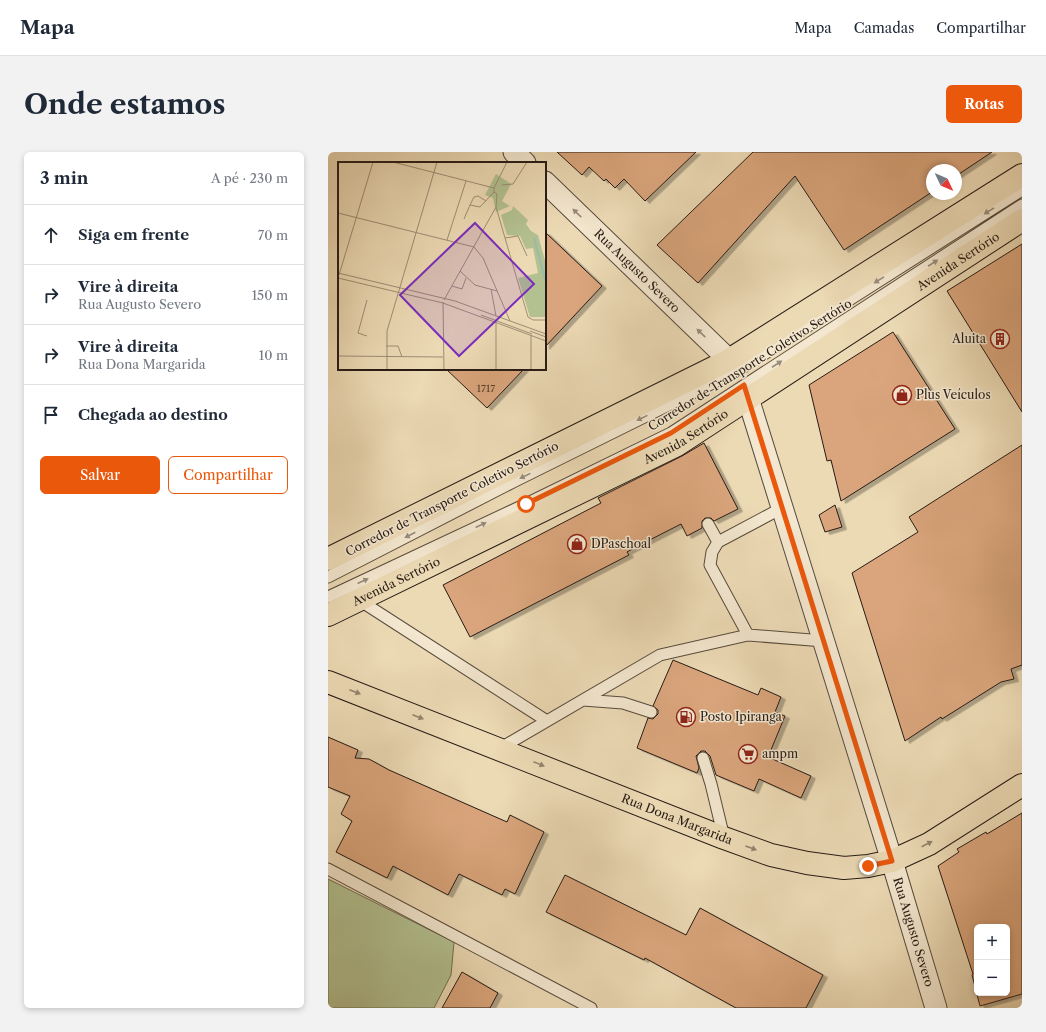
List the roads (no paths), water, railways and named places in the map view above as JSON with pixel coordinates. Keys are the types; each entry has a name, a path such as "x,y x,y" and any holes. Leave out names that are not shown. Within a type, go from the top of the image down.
{"main road":[{"path":"330,569 734,365 1022,175"},
{"name":"Avenida Sertório","path":"328,615 668,455 677,445 746,392 1022,220"},
{"name":"Rua Dona Margarida","path":"328,682 724,838 771,855 807,863 844,868 868,866 892,861 929,844 1022,785"}],"street":[{"path":"514,152 524,162"},
{"name":"Rua Augusto Severo","path":"546,183 734,365"},
{"name":"Rua Augusto Severo","path":"746,392 892,861 936,1008"}],"lane":[{"name":"Corredor de Transporte Coletivo Sertório","path":"734,365 1022,190"},
{"name":"Corredor de Transporte Coletivo Sertório","path":"328,597 526,504 671,433 746,392 1022,205"},
{"path":"748,635 710,565 712,552 718,542 782,508"},
{"path":"708,524 718,542"},
{"path":"359,600 546,721"},
{"path":"499,749 660,655 748,635 824,641"},
{"path":"583,700 623,702 651,712"},
{"path":"702,758 711,784 724,838"},
{"path":"328,869 591,1008"}],"place":[{"name":"Aluita","path":"1000,339"},
{"name":"Plus Veículos","path":"902,395"},
{"name":"DPaschoal","path":"577,544"},
{"name":"Posto Ipiranga","path":"686,717"},
{"name":"ampm","path":"748,754"}]}
